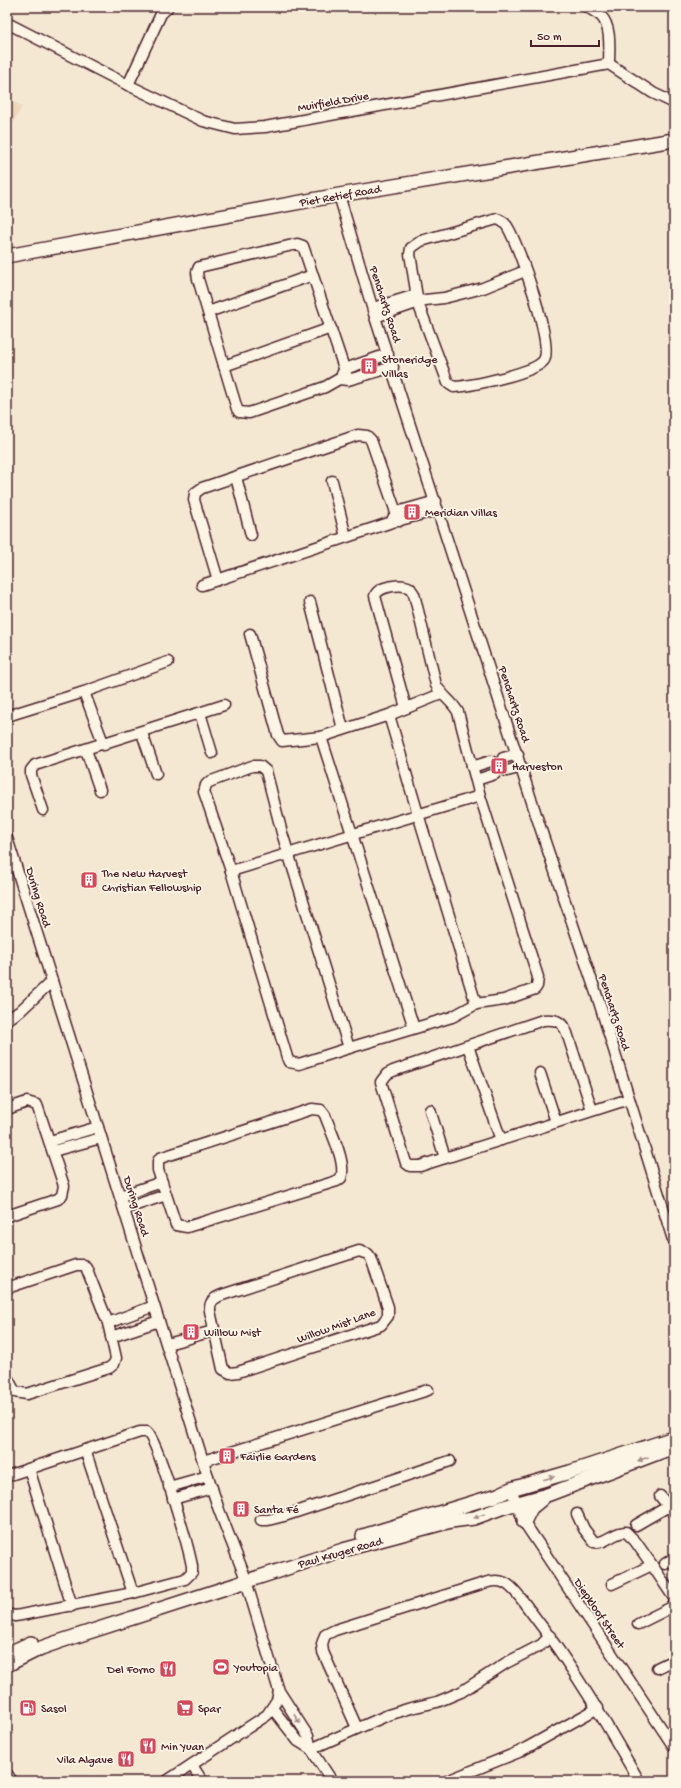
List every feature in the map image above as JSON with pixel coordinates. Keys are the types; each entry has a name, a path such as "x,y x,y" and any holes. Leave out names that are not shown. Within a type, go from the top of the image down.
{"street":[{"path":"128,85 162,14 168,7"},
{"path":"587,7 601,16 605,21 608,35 609,64 653,93 674,103"},
{"name":"Muirfield Drive","path":"7,23 128,85 203,121 223,127 244,129 609,64"},
{"name":"Piet Retief Road","path":"7,256 339,195 674,140"},
{"name":"Penchartz Road","path":"339,195 374,312 518,754 674,1244"},
{"path":"492,220 501,220 506,224 512,235 525,271 540,318 546,354 542,362 515,374 458,387 450,385 420,299 410,259 411,248 421,241 492,220"},
{"path":"344,380 345,369 303,246 299,244 202,266 197,270 197,275 237,409 240,412 245,414 344,380 392,367"},
{"path":"374,312 420,299 444,298 483,288 525,271"},
{"path":"208,312 313,275"},
{"path":"224,366 331,328"},
{"path":"345,369 388,354"},
{"path":"218,580 194,497 195,493 202,488 358,435 363,435 370,437 395,519"},
{"path":"236,477 251,535"},
{"path":"332,481 346,537"},
{"path":"202,585 437,506"},
{"path":"350,1048 275,810 266,771 260,766 252,766 209,782 204,788 289,1062 299,1064 459,1015 476,1004 516,997 535,989 539,980 480,796 458,712 454,705 441,694 432,673 412,591 407,586 401,585 380,589 376,593 376,599 406,708"},
{"path":"310,602 343,729"},
{"path":"250,634 281,740 284,741 321,737 389,715 441,694"},
{"path":"7,716 84,692 168,662"},
{"path":"84,692 104,744"},
{"path":"43,810 31,775 33,767 224,705"},
{"path":"200,714 212,753"},
{"path":"389,715 476,1004"},
{"path":"142,732 156,774"},
{"path":"321,737 414,1028"},
{"path":"86,750 100,790"},
{"path":"503,758 518,754"},
{"path":"472,766 491,762"},
{"path":"507,770 522,767"},
{"path":"476,780 495,774"},
{"path":"231,871 480,796"},
{"name":"During Road","path":"7,838 203,1461 245,1577 279,1691 308,1736 311,1749"},
{"path":"7,1020 20,1011 52,981"},
{"path":"592,1110 568,1033 564,1025 555,1020 544,1020 394,1071 387,1074 381,1082 406,1163 410,1166 420,1166 592,1110 629,1100"},
{"path":"468,1046 501,1140"},
{"path":"540,1073 556,1122"},
{"path":"7,1108 27,1102 34,1103 39,1109 54,1151 64,1186 62,1195 58,1199 7,1216"},
{"path":"312,1109 321,1110 325,1115 341,1159 343,1169 341,1178 337,1181 186,1227 176,1225 162,1182 158,1166 160,1158 164,1156 312,1109"},
{"path":"430,1110 446,1158"},
{"path":"50,1141 98,1127"},
{"path":"54,1151 101,1138"},
{"path":"120,1196 162,1182"},
{"path":"124,1208 166,1195"},
{"name":"Willow Mist Lane","path":"359,1251 368,1254 370,1258 386,1301 388,1311 385,1321 381,1325 234,1373 225,1371 222,1367 214,1331 209,1306 216,1297 359,1251"},
{"path":"7,1288 76,1265 83,1265 87,1270 108,1323 116,1358 114,1364 109,1368 27,1394 15,1392 7,1377"},
{"path":"108,1323 154,1306"},
{"path":"111,1337 159,1321"},
{"path":"166,1344 214,1331"},
{"path":"203,1461 428,1390"},
{"path":"7,1476 140,1432 146,1432 153,1440 173,1499 190,1558 192,1572 185,1579 133,1593 21,1615 14,1616 7,1614"},
{"name":"Paul Kruger Road","path":"7,1654 46,1638 245,1577 498,1495 511,1489 578,1470 674,1438"},
{"name":"Paul Kruger Road","path":"7,1665 41,1648 245,1577 451,1521 474,1518 504,1507 547,1495 674,1447"},
{"path":"85,1450 133,1593"},
{"path":"262,1520 284,1516 450,1461"},
{"path":"29,1469 72,1606"},
{"path":"169,1487 208,1476"},
{"path":"173,1499 212,1488"},
{"name":"Diepkloof Street","path":"511,1489 524,1522 674,1747"},
{"path":"524,1522 532,1508 547,1495"},
{"path":"636,1525 671,1510 660,1496"},
{"path":"577,1514 584,1529 594,1542 599,1542 618,1533 626,1532 635,1541 674,1598"},
{"path":"665,1564 674,1558"},
{"path":"612,1584 652,1565"},
{"path":"356,1728 323,1652 322,1639 325,1635 478,1585 498,1581 506,1583 514,1591 550,1636 598,1708 639,1781"},
{"path":"638,1624 674,1606"},
{"path":"311,1749 388,1715 437,1702 461,1692 506,1663 541,1645 550,1636"},
{"path":"656,1668 674,1660"},
{"path":"167,1781 268,1715 273,1709 279,1691"},
{"path":"447,1781 519,1752 598,1708"},
{"path":"273,1709 298,1741 311,1749 332,1781"},
{"path":"192,1765 202,1781"},
{"path":"7,1774 12,1781"}],"shaded area":[{"path":"7,99 22,106 7,135"}],"place":[{"name":"Stoneridge Villas","path":"369,366"},
{"name":"Meridian Villas","path":"412,512"},
{"name":"Harveston","path":"499,766"},
{"name":"The New Harvest Christian Fellowship","path":"89,880"},
{"name":"Willow Mist","path":"191,1332"},
{"name":"Fairlie Gardens","path":"227,1456"},
{"name":"Santa Fé","path":"241,1509"},
{"name":"Youtopia","path":"221,1667"},
{"name":"Del Forno","path":"168,1669"},
{"name":"Sasol","path":"28,1708"},
{"name":"Spar","path":"185,1708"},
{"name":"Min Yuan","path":"148,1746"},
{"name":"Vila Algave","path":"126,1759"}]}
